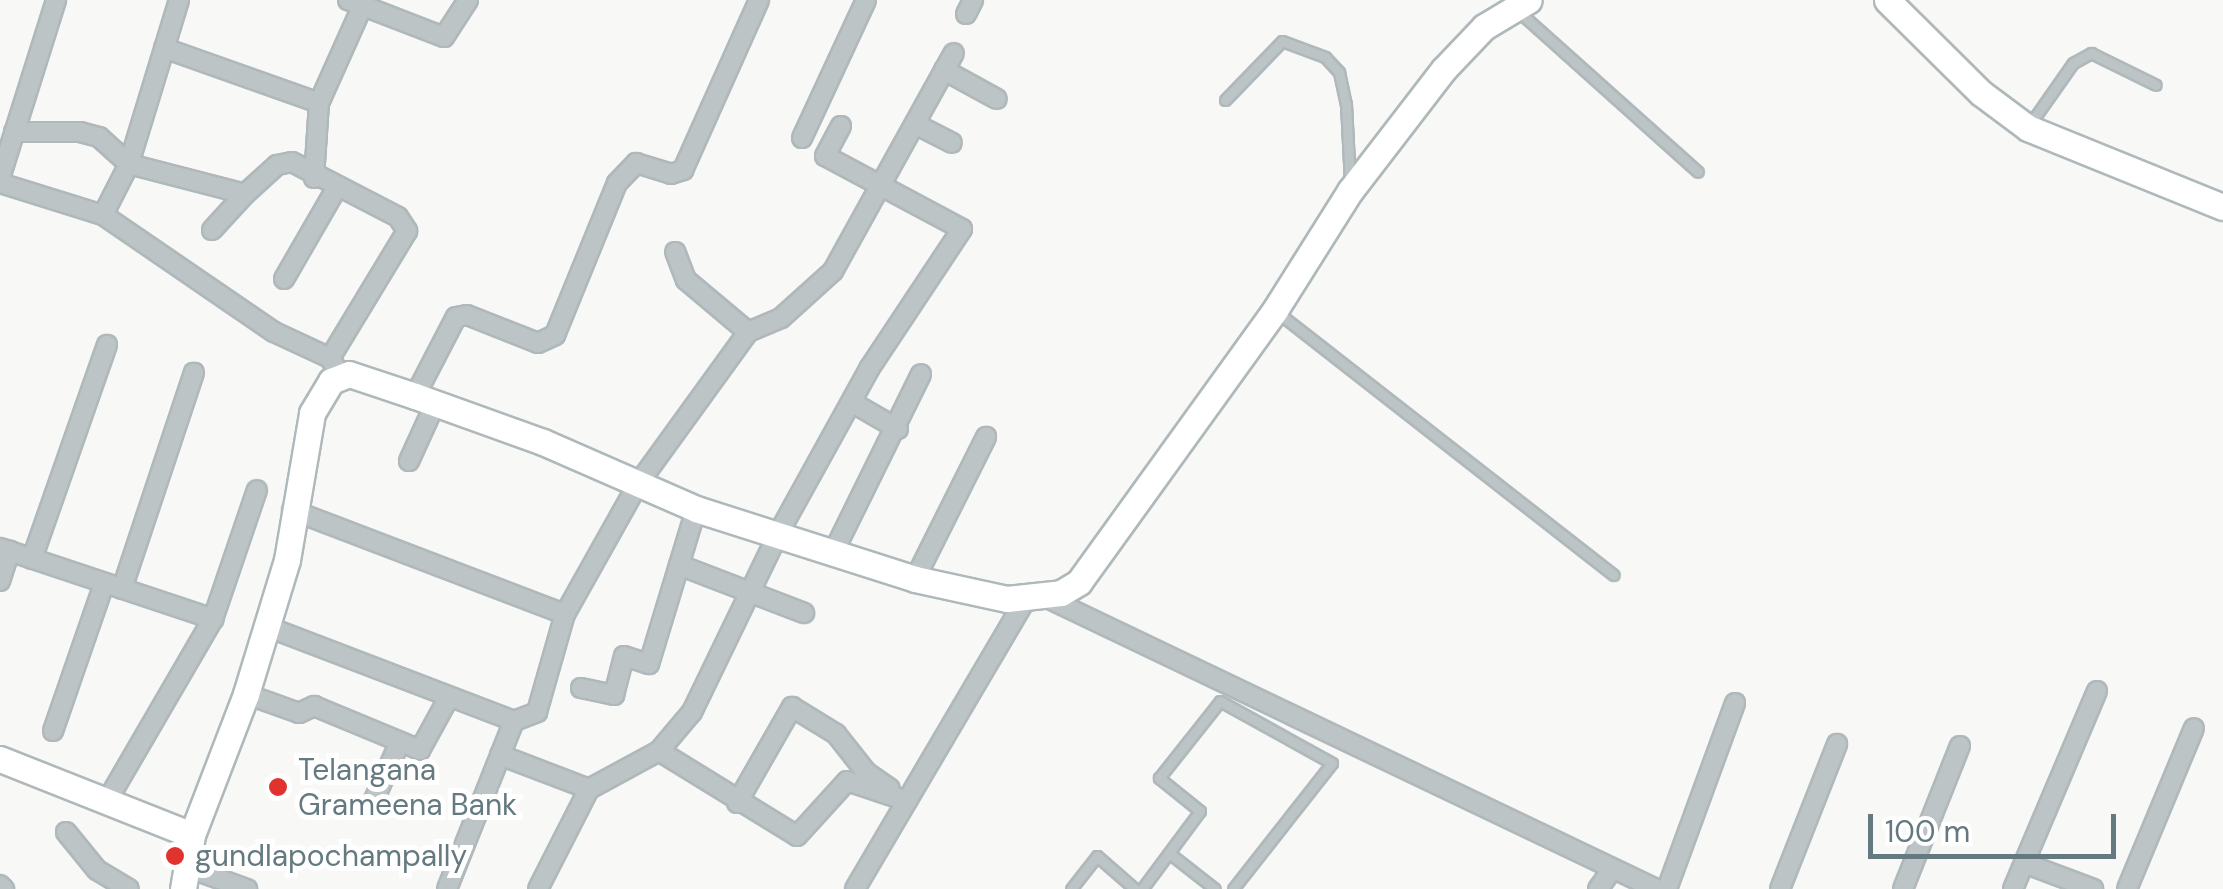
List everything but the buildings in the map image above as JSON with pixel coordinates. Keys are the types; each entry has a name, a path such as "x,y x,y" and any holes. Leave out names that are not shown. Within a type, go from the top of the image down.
{"main road":[{"path":"1887,0 1982,93 2028,128 2223,207"},
{"path":"186,878 192,835 268,627 317,396 335,366 696,509 777,536 915,579 1035,599 1079,582 1275,310 1350,191 1444,68 1484,27 1522,5"},
{"path":"0,759 192,835"}],"street":[{"path":"56,0 0,181 103,215 274,332 335,366 407,231 398,217 284,161 244,194 212,230"},
{"path":"103,215 129,164 179,0"},
{"path":"314,178 319,103 359,2 444,36 468,0"},
{"path":"408,462 425,400 456,317 538,343 555,335 617,183 636,163 671,174 683,170 759,0"},
{"path":"802,138 866,0"},
{"path":"164,48 319,103"},
{"path":"268,627 514,721 538,712 566,614 638,484 748,332 782,318 833,271 881,191 949,61 998,99"},
{"path":"917,125 952,144"},
{"path":"538,889 589,788 659,751 692,712 777,536 853,403 962,229 881,191 825,156 841,126"},
{"path":"14,132 98,137 129,164 244,194"},
{"path":"284,280 336,188"},
{"path":"675,252 686,280 748,332"},
{"path":"32,558 107,345"},
{"path":"52,732 113,586 194,373"},
{"path":"834,551 922,374"},
{"path":"853,403 898,429"},
{"path":"915,579 986,437"},
{"path":"108,802 212,618 257,490"},
{"path":"581,688 614,696 624,656 649,664 696,509"},
{"path":"292,510 566,614"},
{"path":"0,580 5,550 212,618"},
{"path":"679,565 804,613"},
{"path":"855,889 1035,599 1255,710 1656,889"},
{"path":"2014,889 2097,690"},
{"path":"246,694 300,713 314,706 399,744 424,749 449,697"},
{"path":"1667,889 1736,703"},
{"path":"737,802 792,707 836,734 866,772 907,801"},
{"path":"470,889 449,885 514,721"},
{"path":"2127,889 2194,728"},
{"path":"374,802 399,744"},
{"path":"1780,889 1837,744"},
{"path":"1904,889 1960,746"},
{"path":"659,751 798,836 847,781 907,801"},
{"path":"500,754 589,788"},
{"path":"66,832 97,870 128,889"},
{"path":"2024,862 2093,889"},
{"path":"1598,889 1611,871"},
{"path":"186,878 247,889"}],"lane":[{"path":"1522,5 1698,172"},
{"path":"1225,100 1282,41 1326,57 1339,72 1346,104 1350,191"},
{"path":"2028,128 2073,63 2092,53 2156,85"},
{"path":"1275,310 1614,575"},
{"path":"1072,889 1098,856 1138,889 1169,853 1200,811 1159,778 1220,702 1255,710 1332,762 1233,889"},
{"path":"1169,853 1215,889"}],"place":[{"name":"Telangana Grameena Bank","path":"278,787"},
{"name":"gundlapochampally","path":"175,856"}]}
